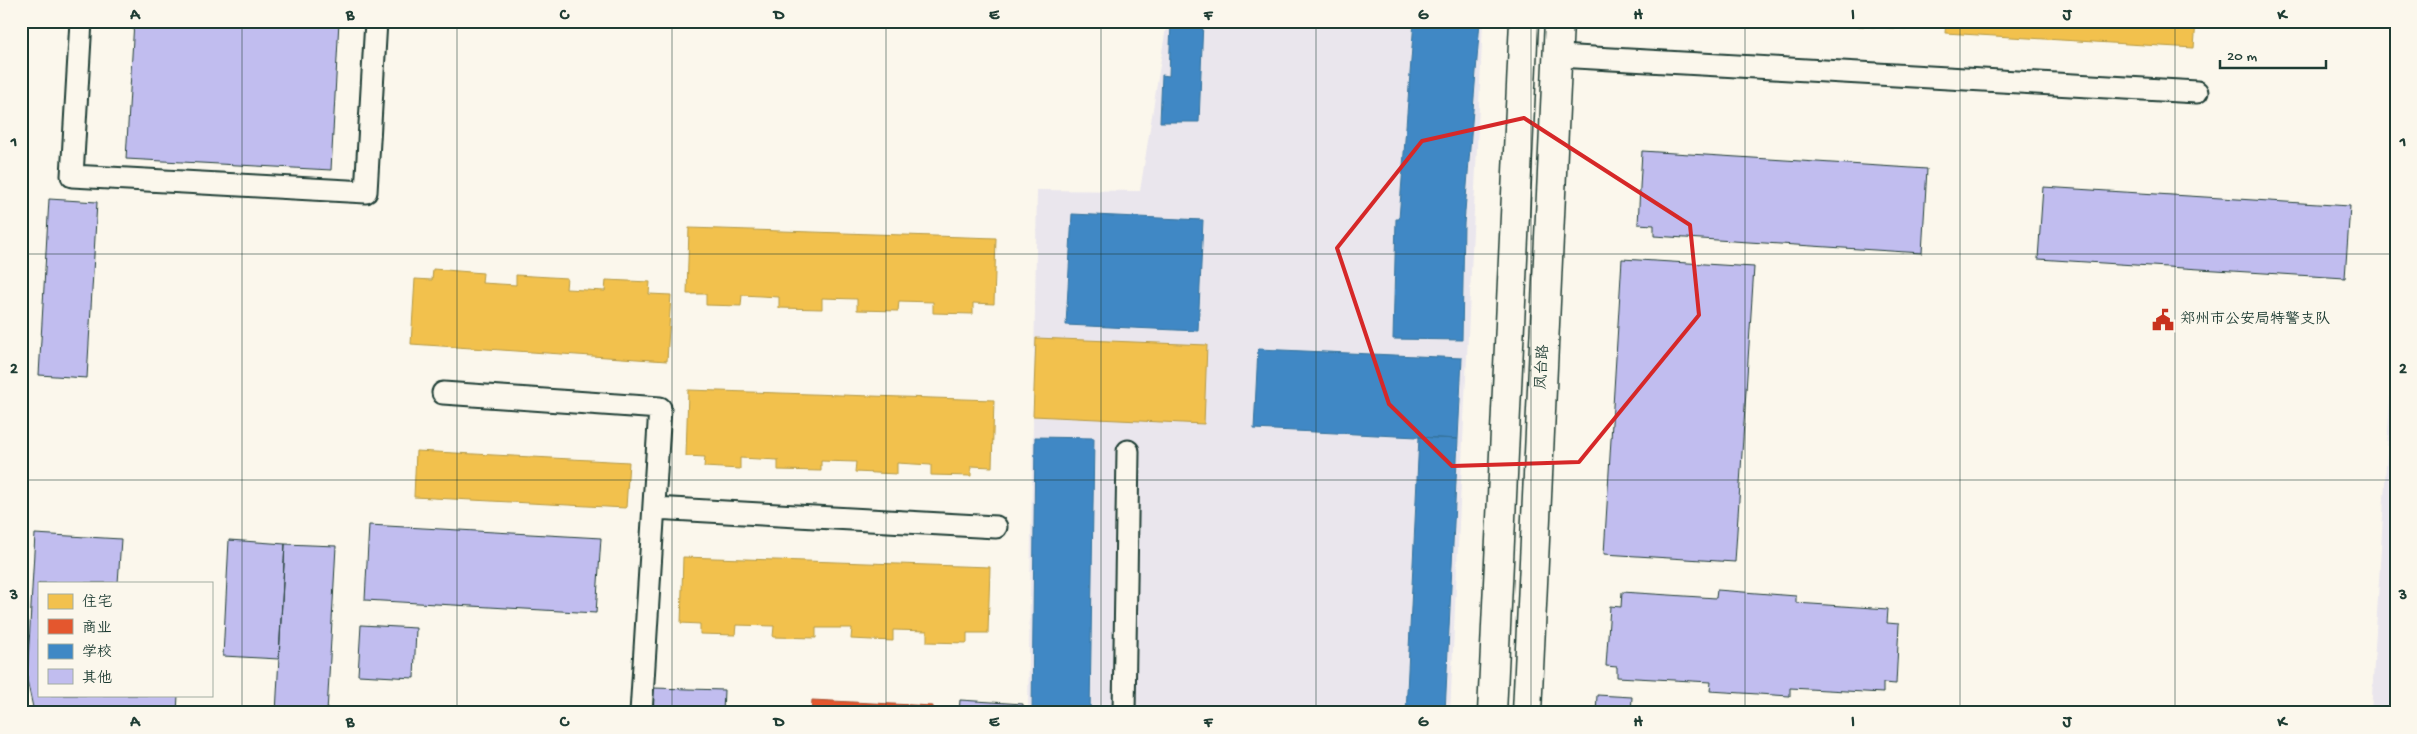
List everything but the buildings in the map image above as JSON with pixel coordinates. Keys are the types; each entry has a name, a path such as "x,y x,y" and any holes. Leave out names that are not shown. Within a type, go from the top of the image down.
{"street":[{"path":"1492,713 1524,21"},
{"name":"凤台路","path":"1526,713 1559,21"}],"lane":[{"path":"81,21 72,176 366,192 376,21"},
{"path":"1558,56 2197,92"},
{"path":"443,394 660,408 641,713"},
{"path":"1124,713 1128,451"},
{"path":"654,508 996,526"}],"highlighted area":[{"path":"1524,118 1690,225 1699,315 1579,462 1452,466 1389,404 1337,248 1422,141"}],"shaded area":[{"path":"1167,21 1483,21 1450,713 1028,713 1037,190 1140,191"},
{"path":"2396,300 2396,713 2371,713"}],"place":[{"name":"郑州市公安局特警支队","path":"2163,320"}]}
